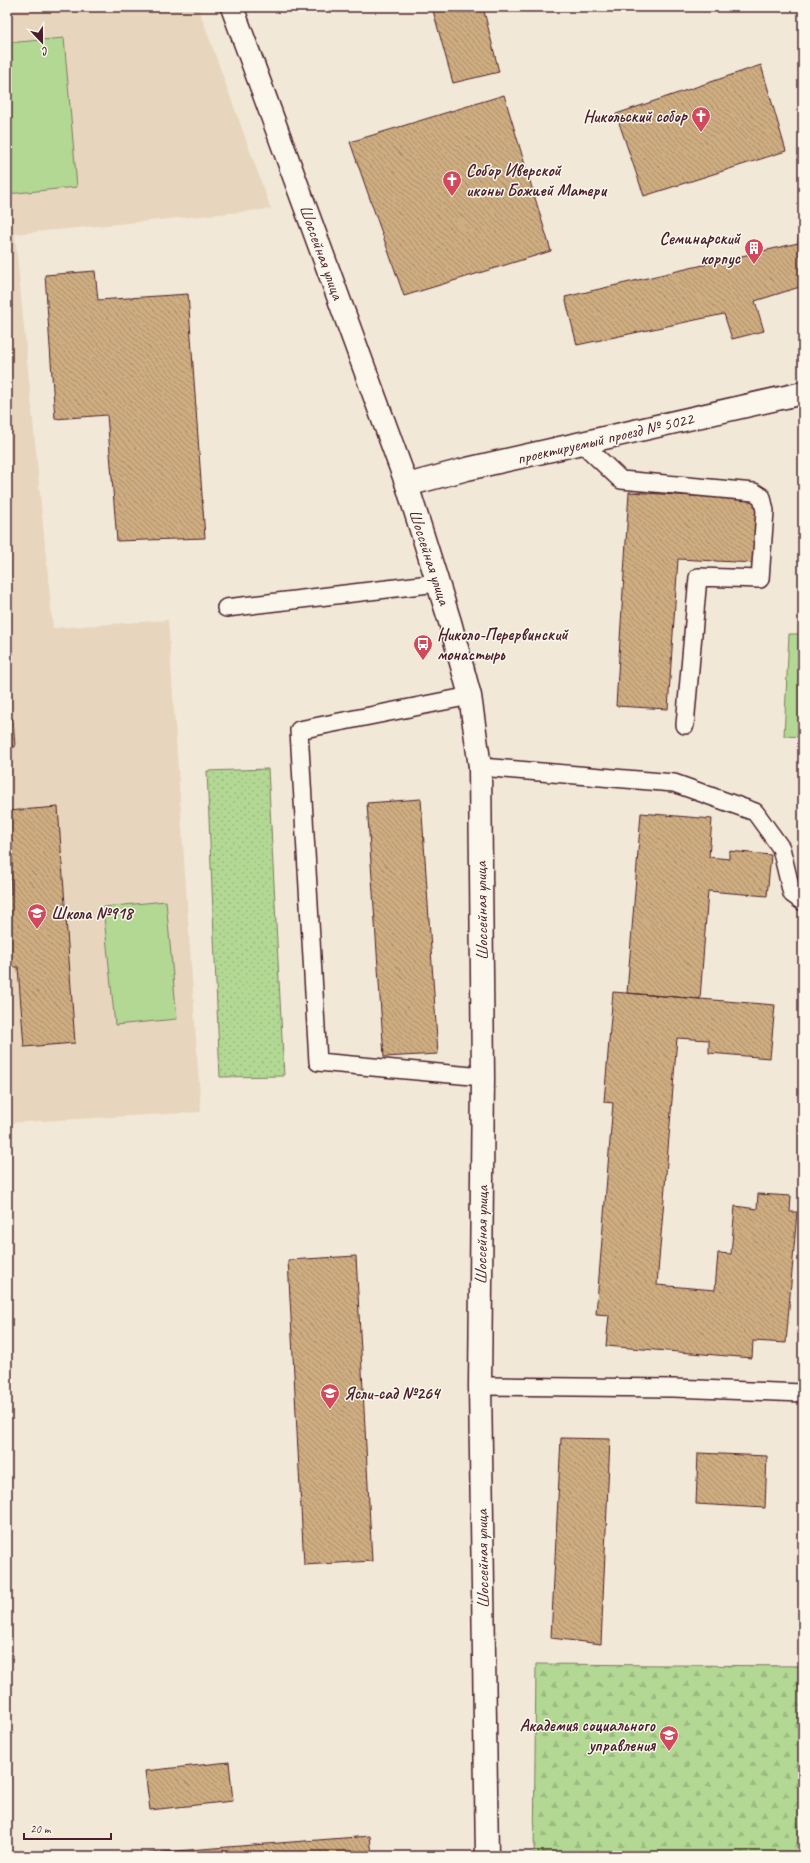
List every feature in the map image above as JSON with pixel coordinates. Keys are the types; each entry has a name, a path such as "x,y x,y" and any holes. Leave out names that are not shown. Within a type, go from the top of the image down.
{"main road":[{"name":"Шоссейная улица","path":"232,7 407,485 438,583 470,696 480,767 483,1077 480,1386 487,1856"},
{"name":"проектируемый проезд № 5022","path":"407,485 582,443 803,393"}],"lane":[{"path":"582,443 621,480 754,492 762,497 765,511 760,579 698,577 685,725"},
{"path":"226,608 438,583"},
{"path":"470,696 299,730 318,1062 483,1077"},
{"path":"480,767 674,783 755,812 781,848 792,894 803,902"},
{"path":"480,1386 673,1388 803,1393"}],"shaded area":[{"path":"7,7 198,7 271,209 15,234 53,628 168,620 201,1112 7,1123"}],"green space":[{"path":"64,38 77,187 7,194 7,43"},
{"path":"789,634 803,634 803,737 784,736"},
{"path":"268,769 284,1076 220,1077 207,771"},
{"path":"166,901 177,1019 115,1025 103,907"},
{"name":"Академия социального управления","path":"536,1664 803,1666 803,1856 534,1856"}],"building":[{"path":"432,7 483,7 499,72 453,83"},
{"name":"Никольский собор","path":"761,65 786,151 644,196 616,114"},
{"name":"Собор Иверской иконы Божией Матери","path":"504,95 551,251 404,296 350,142"},
{"name":"Семинарский корпус","path":"803,189 803,286 755,301 764,331 732,339 724,314 577,345 565,297 798,243"},
{"path":"95,271 98,300 188,294 205,538 117,541 107,415 55,419 45,275"},
{"path":"629,492 758,500 754,563 678,559 668,709 616,706"},
{"path":"803,560 803,598 801,598"},
{"path":"7,719 13,719 15,747 7,747"},
{"path":"421,799 438,1054 384,1057 367,803"},
{"name":"Школа №918","path":"58,807 75,1043 24,1047 18,967 7,967 7,894 11,894 7,811"},
{"path":"641,813 712,819 709,857 729,859 729,851 771,855 767,896 708,891 700,999 627,993"},
{"path":"613,992 775,1005 770,1058 709,1053 709,1040 677,1038 657,1285 715,1290 718,1253 731,1254 735,1206 757,1209 758,1194 791,1196 790,1212 797,1212 786,1343 753,1341 752,1358 606,1346 609,1315 596,1314 613,1103 604,1102"},
{"name":"Ясли-сад №264","path":"356,1256 372,1561 304,1565 288,1260"},
{"path":"561,1438 610,1439 601,1644 551,1638"},
{"path":"698,1453 767,1456 765,1508 696,1504"},
{"path":"229,1762 233,1801 150,1810 145,1771"},
{"path":"370,1836 372,1856 111,1856"}],"place":[{"name":"Никольский собор","path":"701,133"},
{"name":"Собор Иверской иконы Божией Матери","path":"452,197"},
{"name":"Семинарский корпус","path":"754,265"},
{"name":"Николо-Перервинский монастырь","path":"423,661"},
{"name":"Школа №918","path":"37,930"},
{"name":"Ясли-сад №264","path":"330,1410"},
{"name":"Академия социального управления","path":"669,1752"}]}
